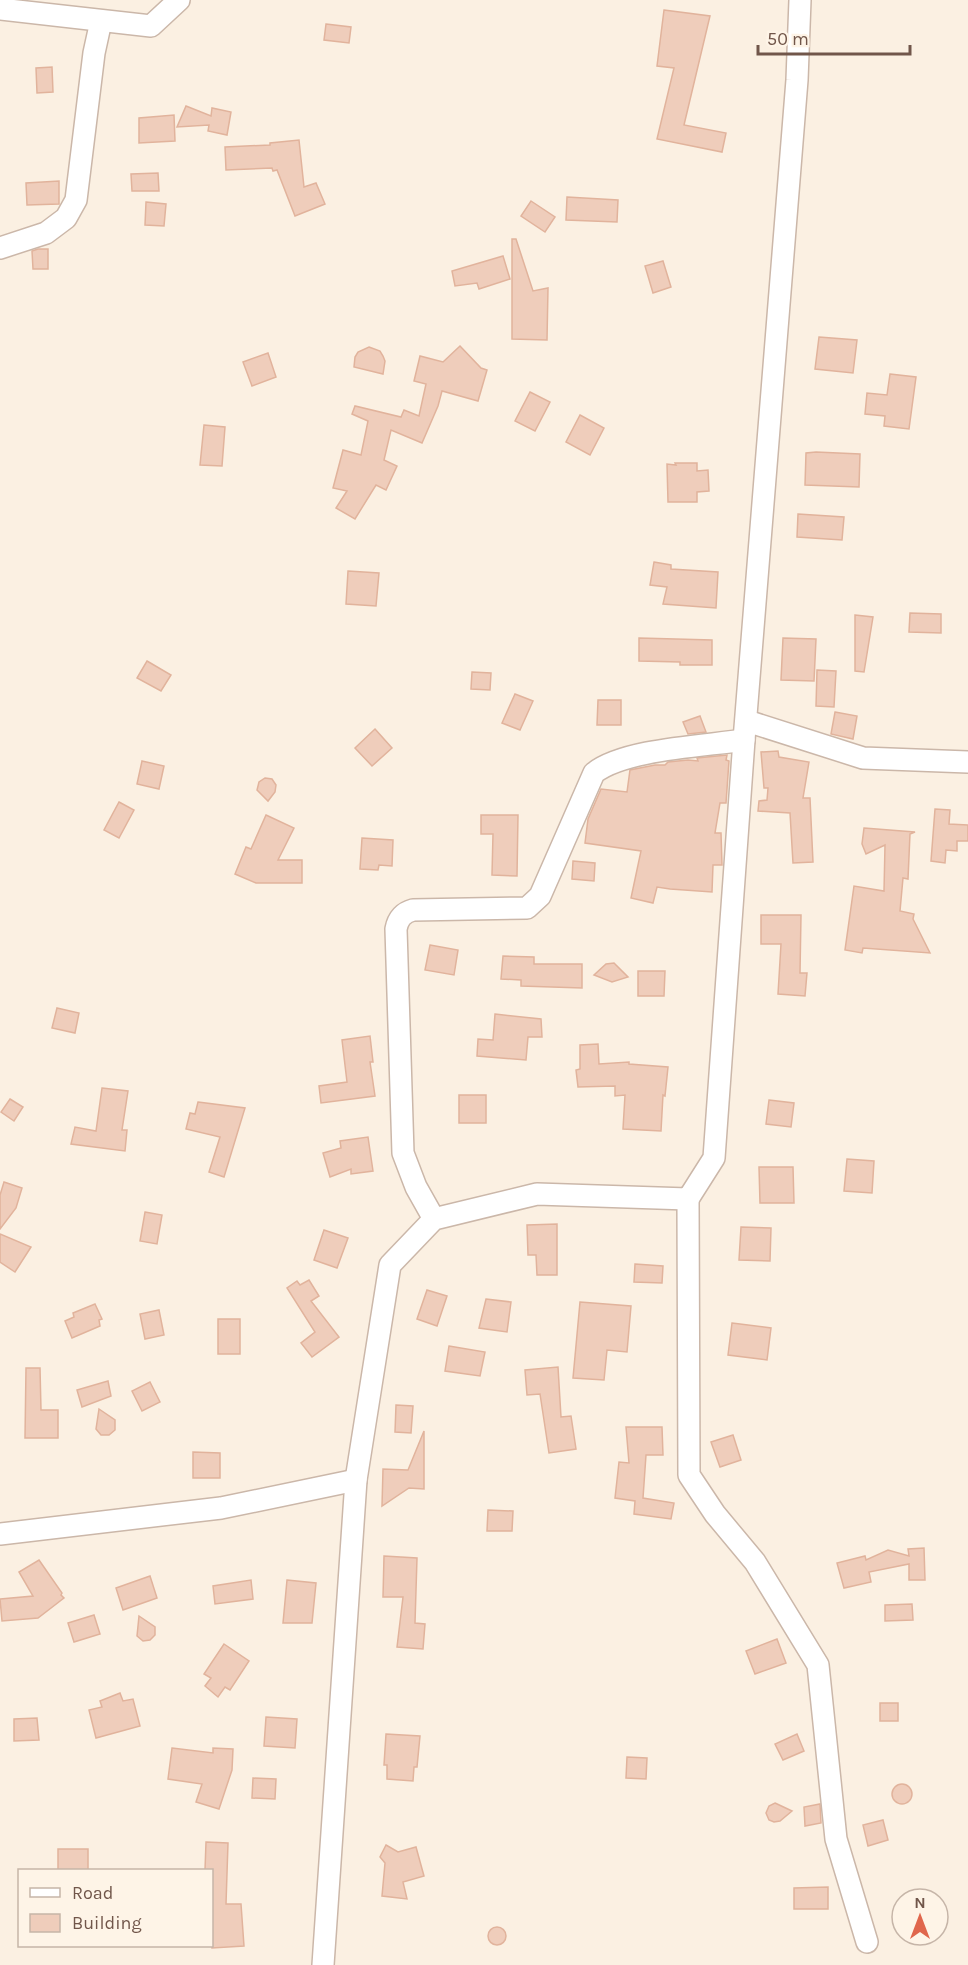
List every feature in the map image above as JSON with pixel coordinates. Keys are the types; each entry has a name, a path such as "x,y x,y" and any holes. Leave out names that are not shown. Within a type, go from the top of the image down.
{"street":[{"path":"0,9 151,26 179,0"},
{"path":"800,0 797,80 714,1158 688,1199 689,1476 715,1514 755,1562 818,1665 836,1839 867,1942"},
{"path":"0,248 46,233 66,218 76,200 94,53 101,21"},
{"path":"434,1219 416,1187 403,1152 401,1131 396,929 398,921 407,912 527,908 540,896 594,773 604,766 633,756 746,730 863,758 968,762"},
{"path":"323,1965 356,1480 390,1265 434,1219 537,1194 688,1199"},
{"path":"0,1534 221,1508 356,1480"}],"building":[{"path":"664,10 710,16 684,125 726,133 722,152 657,139 674,68 657,66"},
{"path":"326,24 351,27 349,43 324,40"},
{"path":"52,67 53,92 37,93 36,68"},
{"path":"186,106 211,116 212,108 231,112 227,135 208,131 209,125 177,127"},
{"path":"174,115 175,141 139,143 139,118"},
{"path":"299,140 304,187 316,183 325,204 295,216 277,170 273,171 272,168 226,170 225,147 270,145 270,143"},
{"path":"158,173 159,191 132,191 131,174"},
{"path":"59,181 59,204 27,205 26,183"},
{"path":"567,197 618,200 617,222 566,220"},
{"path":"531,201 555,217 545,232 521,216"},
{"path":"146,202 166,204 164,226 145,225"},
{"path":"512,239 516,239 533,291 548,288 547,340 512,339"},
{"path":"48,249 48,269 33,269 32,251"},
{"path":"503,256 510,279 479,289 477,283 455,286 452,271"},
{"path":"663,261 671,287 653,293 645,266"},
{"path":"819,337 857,340 853,373 815,369"},
{"path":"460,346 481,368 487,370 478,401 442,391 422,443 391,430 384,460 397,466 386,490 376,485 355,519 336,508 347,491 333,488 343,450 361,455 368,421 352,414 355,406 401,417 404,410 419,416 426,384 414,381 420,356 443,362"},
{"path":"369,347 380,351 383,356 385,361 383,374 354,367 358,352"},
{"path":"268,353 276,377 252,386 243,362"},
{"path":"890,374 916,377 909,429 884,426 885,416 865,414 867,393 887,395"},
{"path":"530,392 550,402 535,431 515,421"},
{"path":"580,415 604,428 590,455 566,442"},
{"path":"204,425 225,427 222,466 200,465"},
{"path":"806,453 860,454 859,487 805,485"},
{"path":"675,463 697,463 697,471 708,470 709,491 697,492 697,502 668,502 667,464 676,465"},
{"path":"798,514 844,517 842,540 797,537"},
{"path":"654,562 671,565 671,569 718,572 716,608 663,604 667,587 650,585"},
{"path":"348,571 379,573 376,606 346,604"},
{"path":"910,613 941,614 941,633 909,632"},
{"path":"855,615 873,617 864,672 855,671"},
{"path":"639,638 712,640 712,665 639,661"},
{"path":"783,638 816,639 814,681 781,680"},
{"path":"147,661 171,675 161,691 137,678"},
{"path":"817,670 836,671 834,707 816,706"},
{"path":"472,672 491,673 490,690 471,689"},
{"path":"515,694 533,701 520,730 502,723"},
{"path":"598,700 621,700 621,725 597,725"},
{"path":"835,712 857,716 853,739 831,734"},
{"path":"700,716 706,732 688,734 683,722"},
{"path":"375,729 392,748 372,766 355,748"},
{"path":"778,751 779,757 809,762 803,798 810,798 813,862 793,863 790,813 758,811 759,801 767,800 768,788 764,788 761,752"},
{"path":"727,755 726,760 729,761 726,803 720,803 715,833 721,833 722,865 713,865 712,892 657,887 653,903 631,898 641,851 585,843 588,819 601,789 627,792 630,770 665,765 668,762 698,761 697,758"},
{"path":"142,761 164,766 159,789 137,784"},
{"path":"265,778 272,779 276,785 275,792 268,801 257,790 259,782"},
{"path":"119,802 134,810 119,838 104,830"},
{"path":"935,809 950,810 949,824 968,825 968,841 957,841 957,851 946,850 945,863 931,861"},
{"path":"266,815 294,828 278,860 302,860 302,883 256,883 235,874 246,847 251,849"},
{"path":"481,815 518,815 517,876 492,875 493,834 481,834"},
{"path":"864,828 915,832 910,834 908,879 903,878 900,911 914,914 913,919 930,953 863,948 862,953 845,950 854,886 884,891 885,845 866,854 862,844"},
{"path":"362,838 393,840 392,866 379,865 378,870 360,869"},
{"path":"573,861 595,863 594,881 572,879"},
{"path":"761,915 801,915 800,973 807,973 805,996 778,994 781,944 761,944"},
{"path":"430,945 458,950 454,975 425,970"},
{"path":"503,956 534,957 534,964 582,964 582,988 521,986 521,980 501,979"},
{"path":"614,963 628,977 612,982 594,975 606,964"},
{"path":"638,971 665,971 664,996 638,996"},
{"path":"57,1008 79,1013 75,1033 52,1028"},
{"path":"495,1014 541,1019 542,1037 528,1037 526,1060 477,1056 478,1039 493,1040"},
{"path":"370,1036 373,1062 370,1062 375,1096 321,1103 319,1086 347,1082 342,1040"},
{"path":"598,1044 599,1064 629,1062 629,1064 668,1067 665,1096 663,1095 661,1131 623,1129 625,1095 615,1096 615,1086 578,1087 576,1070 580,1069 580,1045"},
{"path":"102,1088 128,1091 122,1130 127,1130 125,1151 71,1144 75,1127 96,1131"},
{"path":"459,1095 486,1095 486,1123 459,1123"},
{"path":"10,1099 23,1107 14,1121 1,1112"},
{"path":"769,1100 794,1103 791,1127 766,1124"},
{"path":"198,1102 245,1108 224,1177 209,1172 220,1137 186,1129 190,1113 195,1114"},
{"path":"368,1137 373,1171 351,1174 351,1169 330,1177 323,1153 341,1148 340,1141"},
{"path":"847,1159 874,1161 872,1193 844,1191"},
{"path":"759,1167 793,1167 794,1203 760,1203"},
{"path":"4,1182 22,1188 16,1208 0,1229 0,1195"},
{"path":"145,1212 162,1215 157,1244 140,1241"},
{"path":"557,1224 557,1275 537,1275 536,1255 528,1255 527,1225"},
{"path":"741,1227 771,1228 770,1261 739,1260"},
{"path":"324,1230 348,1238 337,1268 314,1260"},
{"path":"0,1234 31,1247 15,1272 0,1262"},
{"path":"635,1264 663,1266 662,1283 634,1282"},
{"path":"309,1280 319,1296 311,1301 339,1337 312,1357 301,1343 315,1332 287,1288 297,1281 300,1285"},
{"path":"427,1290 447,1296 437,1326 417,1319"},
{"path":"486,1299 511,1302 507,1332 479,1328"},
{"path":"580,1302 631,1306 627,1352 607,1350 604,1380 573,1378"},
{"path":"95,1304 102,1319 99,1320 100,1326 72,1338 65,1321 74,1317 73,1313"},
{"path":"159,1310 164,1335 145,1339 140,1314"},
{"path":"218,1319 240,1319 240,1354 218,1354"},
{"path":"732,1323 771,1328 767,1360 728,1355"},
{"path":"449,1346 485,1352 480,1376 445,1371"},
{"path":"558,1367 561,1417 571,1416 576,1449 549,1453 540,1394 527,1395 525,1370"},
{"path":"26,1368 40,1368 41,1410 58,1410 58,1438 25,1438"},
{"path":"108,1381 111,1396 82,1407 77,1390"},
{"path":"150,1382 160,1402 142,1411 132,1391"},
{"path":"396,1405 413,1406 411,1433 395,1432"},
{"path":"99,1409 115,1420 115,1430 109,1435 101,1435 96,1429"},
{"path":"626,1427 662,1427 663,1455 646,1455 643,1498 674,1503 671,1519 634,1514 635,1501 615,1498 619,1462 629,1463"},
{"path":"424,1431 424,1489 409,1488 382,1506 383,1469 408,1470"},
{"path":"733,1435 741,1460 720,1467 711,1442"},
{"path":"193,1452 220,1453 220,1478 193,1478"},
{"path":"488,1510 513,1511 512,1531 487,1531"},
{"path":"924,1548 925,1580 909,1580 909,1564 869,1572 871,1582 844,1588 837,1563 865,1556 866,1560 888,1550 909,1556 908,1549"},
{"path":"384,1556 417,1558 415,1623 425,1624 423,1649 397,1647 403,1597 383,1597"},
{"path":"39,1560 64,1598 38,1618 2,1621 0,1599 33,1596 19,1572"},
{"path":"150,1576 157,1598 123,1610 116,1588"},
{"path":"251,1580 253,1599 215,1604 213,1586"},
{"path":"287,1580 316,1583 312,1623 283,1623"},
{"path":"912,1604 913,1620 885,1621 885,1605"},
{"path":"94,1615 100,1634 74,1642 68,1623"},
{"path":"139,1616 155,1627 155,1635 150,1640 143,1641 137,1636"},
{"path":"777,1639 786,1663 755,1674 746,1651"},
{"path":"224,1644 249,1661 230,1690 225,1687 218,1697 205,1686 211,1678 204,1674"},
{"path":"120,1693 123,1701 133,1699 140,1726 96,1738 89,1710 102,1707 100,1701"},
{"path":"880,1703 898,1703 898,1721 880,1721"},
{"path":"266,1717 297,1719 295,1748 264,1746"},
{"path":"37,1718 39,1740 14,1741 14,1719"},
{"path":"386,1734 420,1736 417,1767 414,1767 413,1781 387,1779 387,1765 384,1765"},
{"path":"797,1734 804,1751 783,1760 775,1744"},
{"path":"172,1748 213,1753 213,1748 233,1749 232,1770 219,1809 196,1802 202,1784 168,1779"},
{"path":"627,1757 647,1758 646,1779 626,1778"},
{"path":"253,1778 276,1779 275,1799 252,1798"},
{"path":"902,1784 909,1787 912,1794 909,1801 902,1804 895,1801 892,1794 895,1787"},
{"path":"775,1803 792,1811 780,1821 774,1822 769,1820 766,1813 769,1806"},
{"path":"820,1804 821,1823 805,1826 804,1807"},
{"path":"883,1820 888,1840 868,1846 863,1825"},
{"path":"206,1842 228,1843 226,1904 241,1904 244,1946 212,1948 213,1869 205,1869"},
{"path":"386,1845 398,1852 416,1847 424,1876 403,1882 407,1899 382,1896 385,1863 380,1857"},
{"path":"58,1849 88,1849 88,1869 58,1869"},
{"path":"828,1887 828,1909 794,1909 794,1888"},
{"path":"493,1927 501,1927 506,1932 504,1943 493,1945 488,1940 488,1932"}]}
